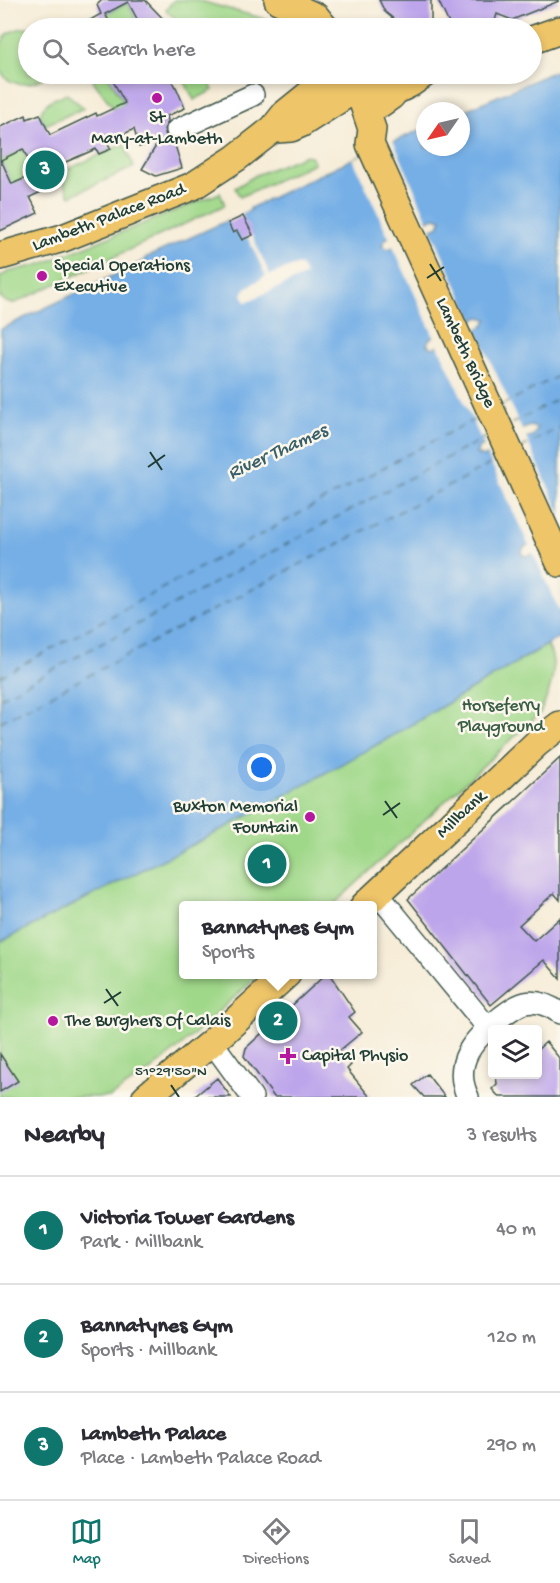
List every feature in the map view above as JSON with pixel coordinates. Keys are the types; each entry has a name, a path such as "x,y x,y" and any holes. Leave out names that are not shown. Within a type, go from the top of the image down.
{"main road":[{"path":"278,0 292,5 302,18"},
{"path":"542,36 560,30"},
{"path":"345,85 381,103 392,96 394,91 409,84"},
{"name":"Lambeth Palace Road","path":"0,256 63,238 193,186 236,158 273,129 285,114 312,93 345,85"},
{"name":"Lambeth Bridge","path":"345,85 360,138 371,147 560,563"},
{"name":"Millbank","path":"371,899 537,743 560,725"},
{"path":"146,1097 283,979"}],"street":[{"path":"177,130 253,95"},
{"path":"377,906 488,1028 477,1039 465,1059 462,1079 468,1097"},
{"path":"492,1025 518,1005 525,1003 542,1003 560,1013"},
{"path":"212,1042 252,1097"}],"green space":[{"path":"174,0 197,0 260,18 175,18 166,10"},
{"path":"128,3 135,18 109,18 107,13"},
{"path":"18,30 18,83 9,80 0,68 0,48 7,35"},
{"path":"96,84 113,84 126,105 115,110"},
{"path":"186,84 210,84 213,90 194,100"},
{"path":"67,94 84,108 45,125 40,114 44,106"},
{"path":"124,144 134,167 70,196 59,173"},
{"path":"23,149 35,174 14,189 1,160"},
{"path":"306,155 312,157 314,163 240,197 235,188 256,175"},
{"path":"220,193 225,205 15,303 8,303 0,297 0,277 8,272 42,264"},
{"name":"Horseferry Playground","path":"547,645 553,661 553,670 550,688 540,713 337,901 179,901 179,979 255,979 181,1046 151,1070 110,1097 0,1097 0,942 227,827 387,739"}],"water":[{"name":"River Thames","path":"560,69 560,531 524,547 522,551 523,555 528,556 560,542 560,637 387,739 227,827 0,942 1,329 146,260 145,258 251,210 250,208 348,161 416,132 416,156 470,156 470,108 525,84 542,84 542,77","holes":["435,217 442,219 439,226 389,249 382,246 385,239","480,317 487,319 484,326 433,348 427,345 429,339","530,426 537,428 534,435 483,457 476,454 479,447"]}],"pier":[{"path":"393,140 429,223 390,240 353,159"},
{"path":"242,213 270,275 296,265 301,266 306,275 246,302 242,294 246,288 266,276 248,238 242,240 238,231 233,233 227,220"},
{"path":"430,227 474,323 435,339 392,244"},
{"path":"475,327 523,432 485,448 437,343"},
{"path":"525,435 560,513 560,535 530,548 486,452"},
{"path":"560,539 560,612 532,551"}],"building":[{"path":"102,0 145,0 162,18 137,18 128,2 105,14 107,18 94,18 101,14 97,5"},
{"path":"379,0 431,0 431,18 393,18 385,12"},
{"path":"438,0 559,0 517,18 507,18 497,14 496,18 446,18"},
{"path":"115,84 173,84 185,108 167,116 168,121 164,129 166,136 174,142 182,168 156,176 142,169 159,141 139,147 134,129 107,142 111,149 99,154 96,149 61,164 63,168 53,172 58,184 30,197 38,213 0,231 0,127 26,115 27,119 40,114 50,135 96,113 97,116 125,103","holes":["23,149 35,174 12,184 1,160"]},
{"path":"243,216 253,235 242,240 237,231 233,233 228,223"},
{"path":"560,758 560,900 554,893 519,925 534,941 560,918 560,979 544,960 491,1005 408,899"},
{"path":"321,979 333,979 355,1012 349,1017 362,1032 339,1051 351,1065 347,1069 370,1097 274,1097 244,1056 246,1048"},
{"path":"546,1042 560,1059 560,1097 499,1097 492,1089 497,1084 496,1079 542,1079 542,1046"},
{"path":"0,1054 18,1081 0,1092"},
{"path":"427,1074 445,1097 424,1097 413,1085"},
{"path":"217,1078 231,1097 194,1097"}],"ferry route":[{"path":"502,405 560,375"},
{"path":"511,424 560,398"},
{"path":"0,677 479,417"},
{"path":"521,448 560,427"},
{"path":"0,698 488,436"},
{"path":"0,722 498,460"}],"place":[{"name":"St Mary-at-Lambeth","path":"157,98"},
{"name":"Lambeth Palace","path":"45,170"},
{"name":"Special Operations Executive","path":"42,276"},
{"name":"Buxton Memorial Fountain","path":"310,817"},
{"name":"Victoria Tower Gardens","path":"267,864"},
{"name":"The Burghers Of Calais","path":"53,1021"},
{"name":"Bannatynes Gym","path":"278,1021"},
{"name":"Capital Physio","path":"288,1056"}]}
